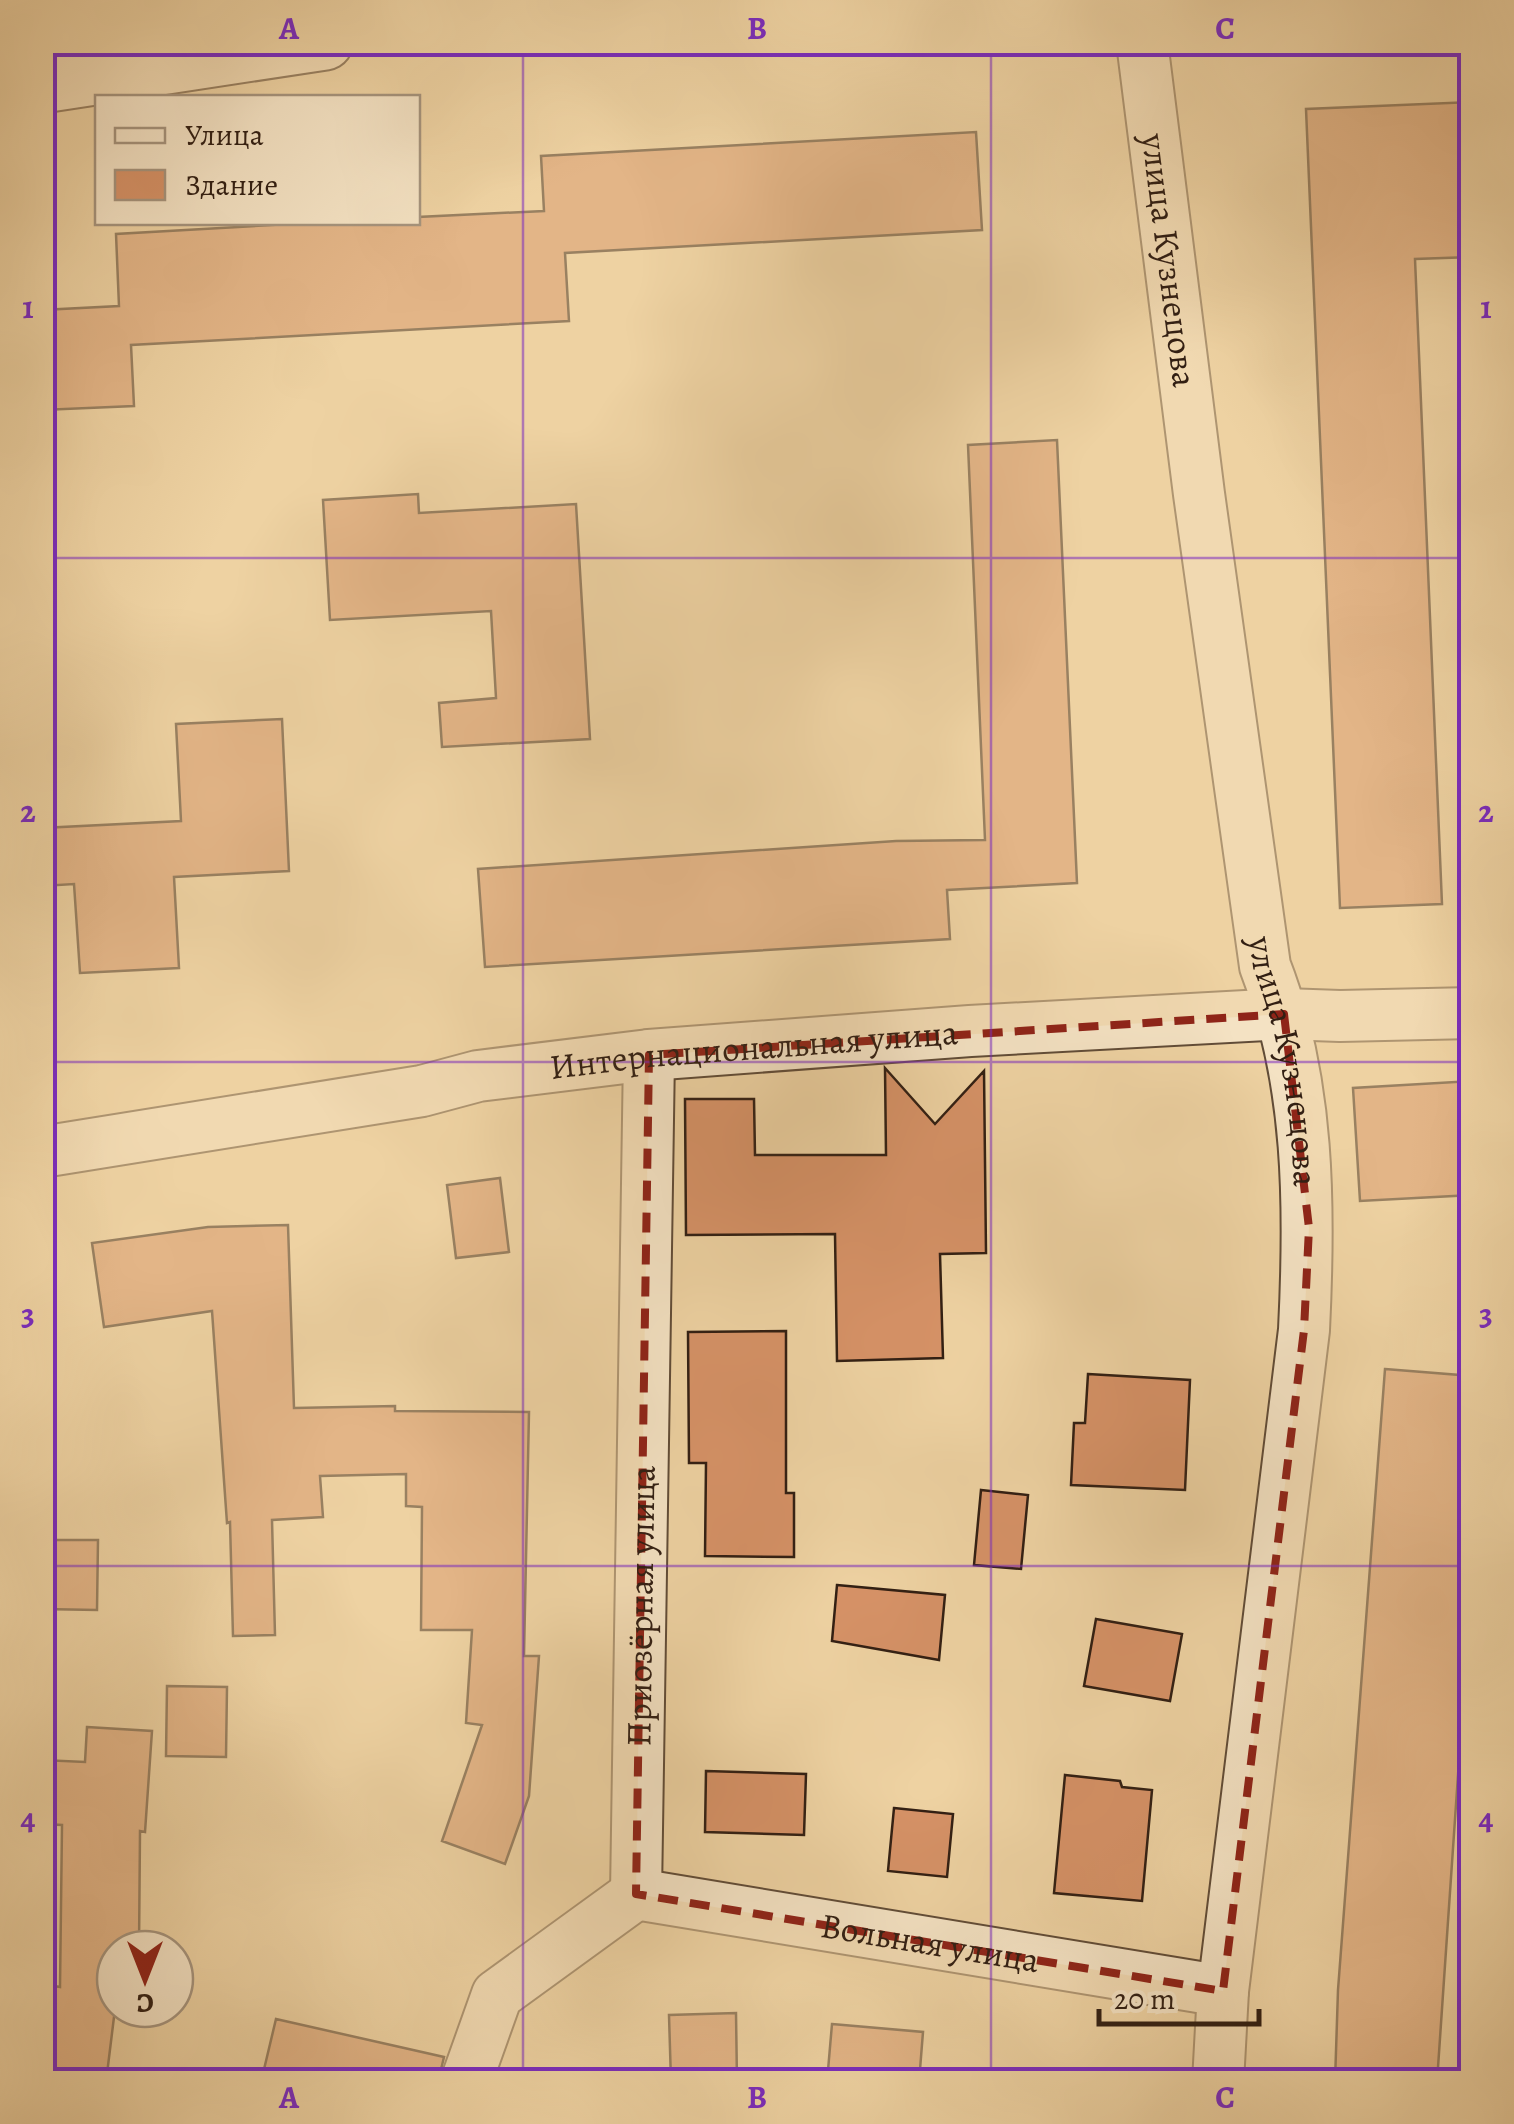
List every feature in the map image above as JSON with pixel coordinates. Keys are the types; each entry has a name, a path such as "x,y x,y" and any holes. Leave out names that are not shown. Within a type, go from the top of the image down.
{"street":[{"path":"42,85 325,42"},
{"name":"улица Кузнецова","path":"1142,42 1264,966 1284,1014 1301,1119 1309,1228 1304,1330 1224,1991 1218,2082"},
{"name":"Интернациональная улица","path":"42,1152 422,1091 478,1076 649,1055 970,1030 1284,1014 1472,1013"},
{"name":"Приозёрная улица","path":"636,1894 649,1055"},
{"path":"466,2082 497,1995 636,1894"},
{"name":"Вольная улица","path":"636,1894 1224,1991"}],"highlighted area":[{"path":"1284,1014 1309,1228 1304,1330 1223,1991 636,1894 649,1055"}],"building":[{"path":"1472,102 1472,257 1415,259 1442,904 1340,908 1306,109"},
{"path":"976,132 982,230 565,253 569,321 131,345 134,406 42,410 42,310 119,306 116,234 272,225 420,225 420,217 544,211 541,156"},
{"path":"1057,440 1077,883 947,890 950,939 485,967 478,869 896,841 985,840 968,445"},
{"path":"418,494 419,513 576,504 590,739 442,747 439,703 496,698 491,611 330,620 323,500"},
{"path":"282,719 289,871 174,877 179,968 80,973 74,884 42,886 42,828 181,821 176,724"},
{"path":"885,1068 935,1124 984,1071 986,1253 940,1254 943,1358 837,1361 835,1234 686,1235 685,1099 754,1099 755,1155 886,1155"},
{"path":"1472,1081 1472,1195 1360,1201 1353,1088"},
{"path":"500,1178 509,1252 456,1258 447,1185"},
{"path":"288,1225 294,1408 395,1406 395,1411 529,1412 524,1656 539,1656 529,1796 505,1864 442,1841 482,1725 466,1723 472,1630 421,1630 422,1507 406,1506 406,1474 320,1476 323,1517 272,1520 275,1635 233,1636 230,1522 227,1523 212,1311 104,1327 92,1243 208,1227"},
{"path":"786,1331 786,1493 794,1493 794,1557 705,1556 706,1463 689,1463 688,1332"},
{"path":"1385,1369 1472,1376 1472,1571 1437,2082 1335,2082 1338,1990"},
{"path":"1088,1374 1190,1380 1185,1490 1071,1485 1074,1423 1085,1423"},
{"path":"981,1490 1028,1495 1021,1569 974,1565"},
{"path":"42,1540 98,1540 97,1610 42,1609"},
{"path":"837,1585 945,1595 939,1660 832,1641"},
{"path":"1096,1619 1182,1634 1170,1701 1084,1686"},
{"path":"167,1686 227,1687 226,1757 166,1756"},
{"path":"87,1727 152,1731 145,1832 140,1831 139,1929 95,1929 95,2029 113,2029 106,2082 42,2082 42,2025 49,2026 54,1986 60,1987 62,1825 42,1824 42,1760 85,1762"},
{"path":"706,1771 806,1774 804,1835 705,1832"},
{"path":"1065,1775 1120,1781 1122,1787 1152,1790 1142,1901 1054,1893"},
{"path":"894,1808 953,1814 947,1877 888,1871"},
{"path":"736,2013 737,2082 671,2082 669,2015"},
{"path":"276,2019 444,2057 438,2082 261,2082"},
{"path":"832,2024 923,2032 919,2082 827,2082"}]}
